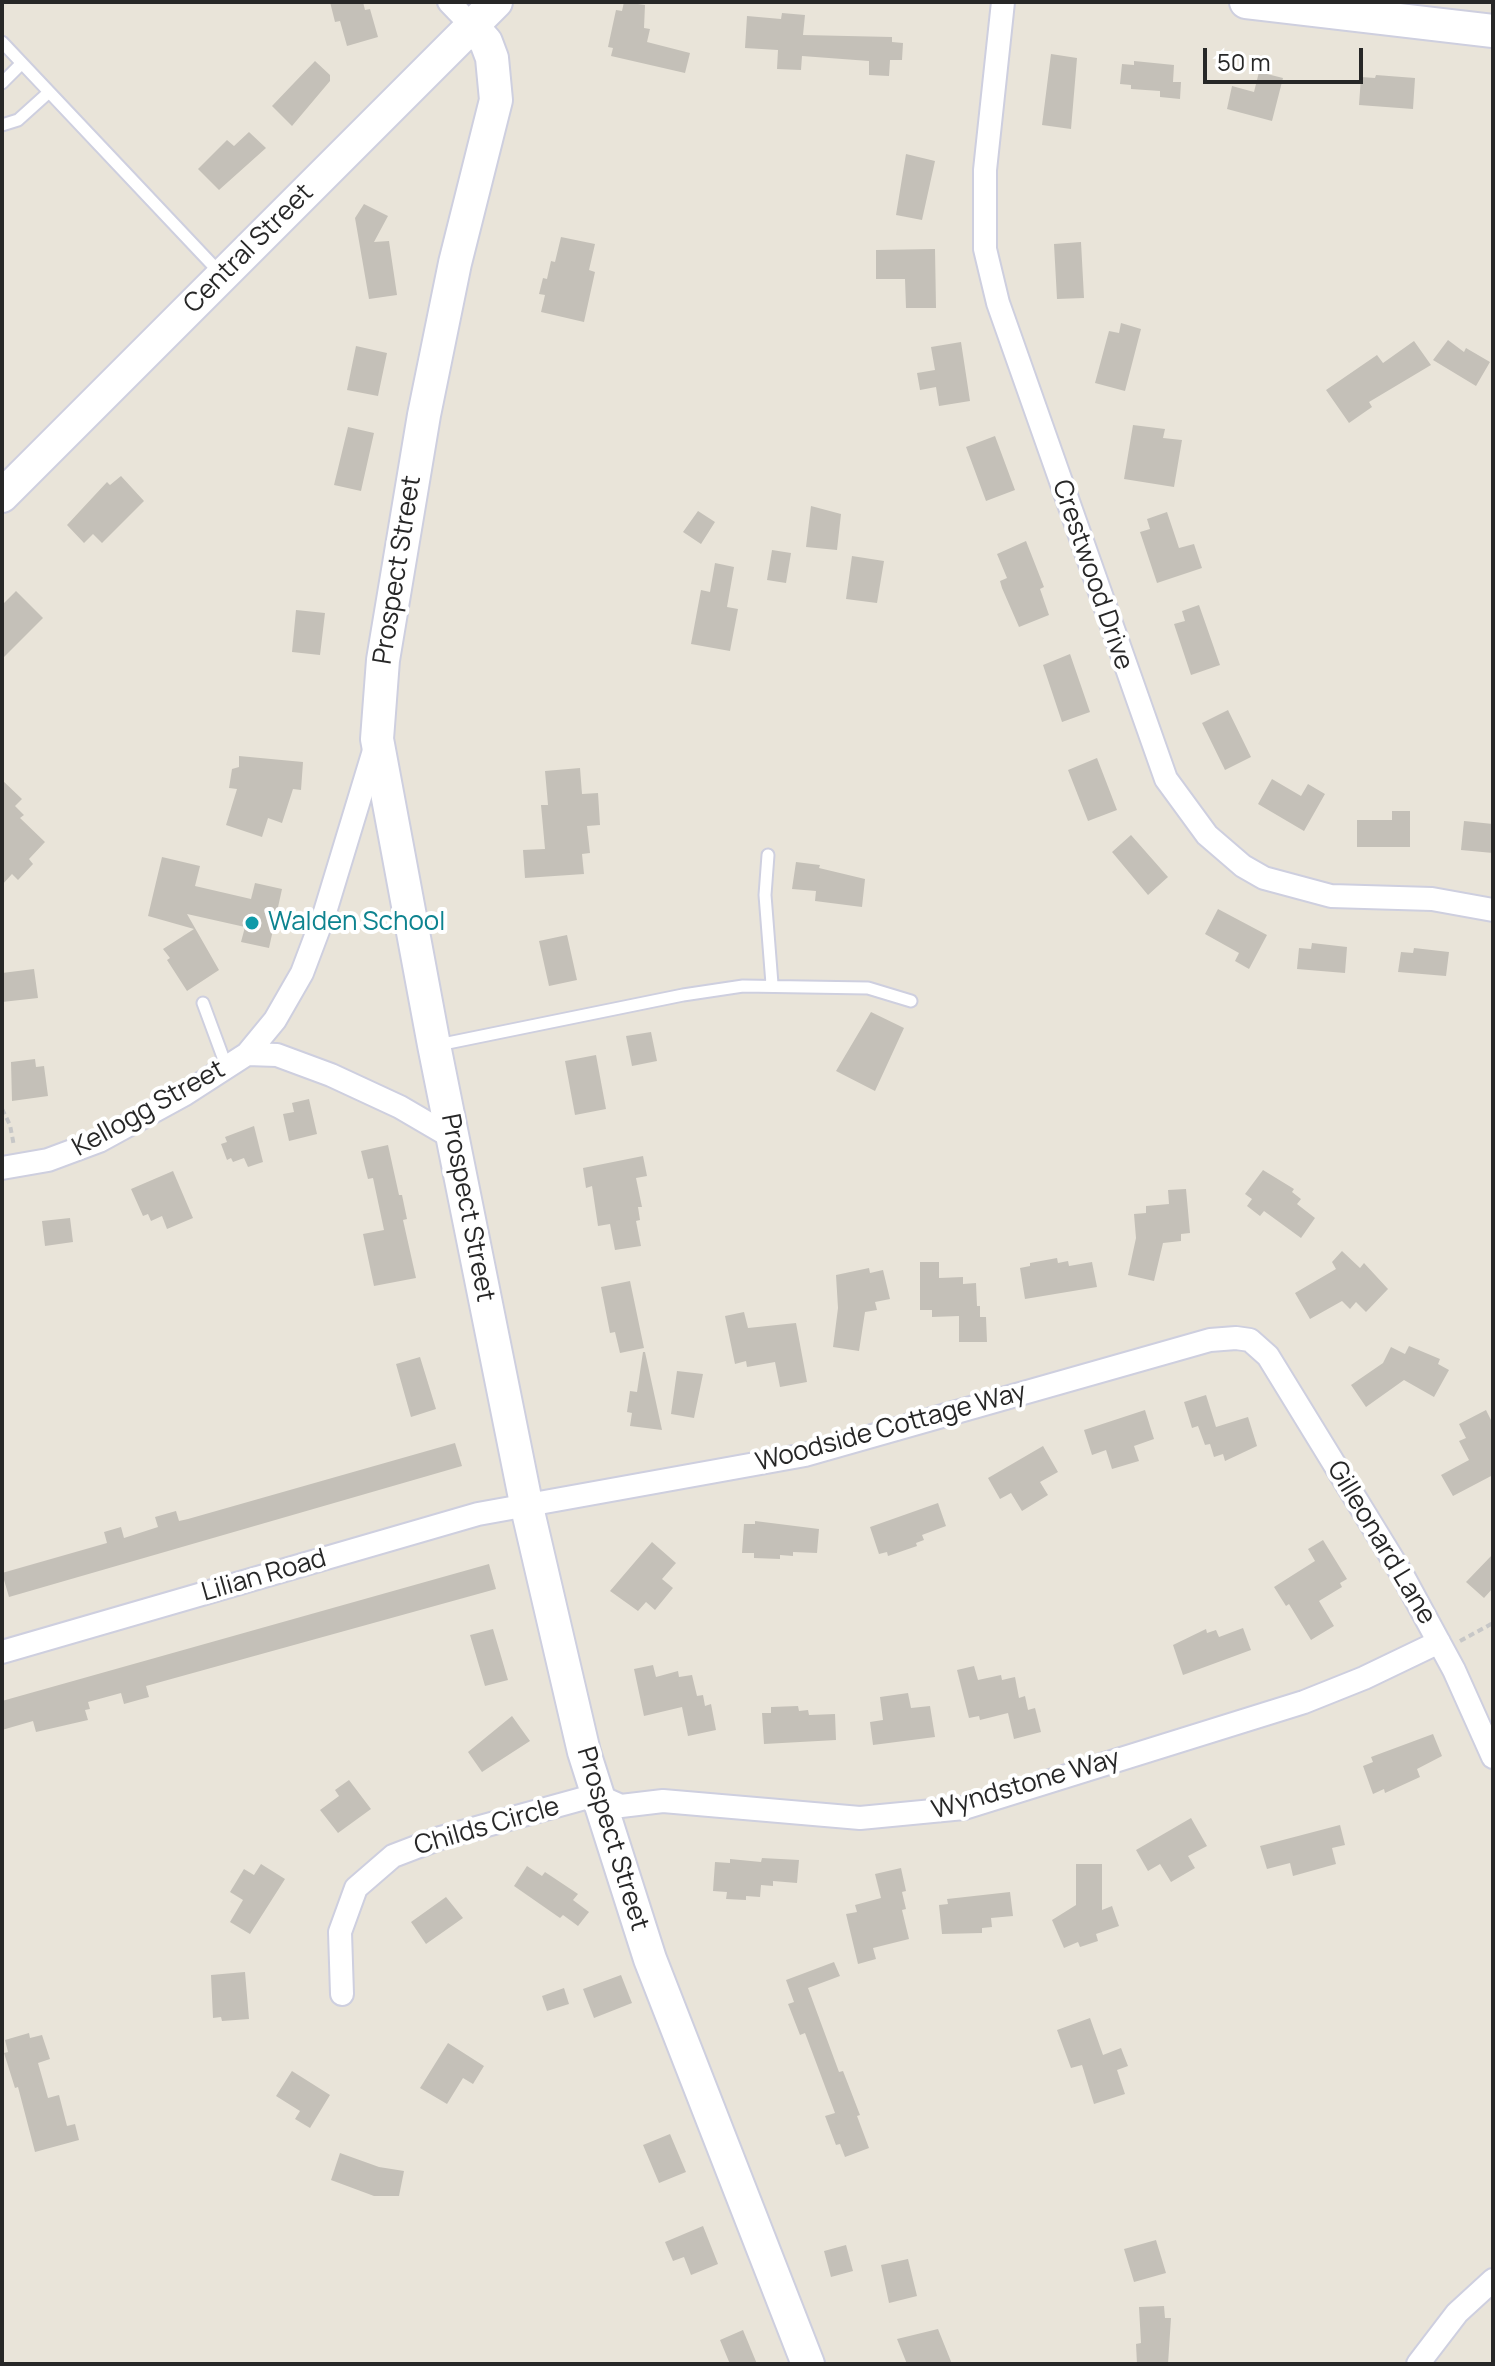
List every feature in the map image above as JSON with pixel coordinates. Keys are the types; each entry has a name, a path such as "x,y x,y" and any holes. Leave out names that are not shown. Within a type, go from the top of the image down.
{"street":[{"path":"449,2 472,26"},
{"name":"Central Street","path":"2,496 496,2"},
{"name":"Crestwood Drive","path":"1003,2 983,199 985,249 990,274 1147,733 1166,779 1207,835 1233,859 1264,878 1331,896 1432,899 1493,910"},
{"path":"1246,2 1493,31"},
{"name":"Prospect Street","path":"472,26 486,42 492,58 496,100 455,263 424,415 383,660 377,739 434,1045 526,1503 596,1795 655,1971 808,2364"},
{"name":"Kellogg Street","path":"8,1158 73,1153 155,1112 247,1054 275,1020 302,973 325,912 377,739"},
{"name":"Kellogg Street","path":"247,1054 277,1055 331,1075 400,1107 453,1138"},
{"name":"Woodside Cottage Way","path":"526,1503 805,1455 1210,1340 1224,1337 1250,1340"},
{"name":"Gilleonard Lane","path":"1250,1340 1268,1356 1403,1576 1441,1646 1493,1757"},
{"name":"Lilian Road","path":"2,1652 526,1503"},
{"name":"Wyndstone Way","path":"596,1795 621,1806 663,1801 831,1817 937,1813 990,1800 1304,1702 1441,1646"},
{"name":"Childs Circle","path":"342,1994 340,1932 356,1888 372,1871 393,1856 429,1842 596,1795"},
{"path":"1418,2364 1457,2313 1493,2280"}],"lane":[{"path":"2,42 222,275"},
{"path":"2,83 21,64"},
{"path":"2,125 18,120 48,93"},
{"path":"768,855 765,895 772,984"},
{"path":"434,1045 698,992 772,984 868,988 911,1001"},
{"path":"203,1003 227,1068"}],"path":[{"path":"2,1109 10,1125 8,1158"},
{"path":"1441,1646 1493,1623"}],"building":[{"path":"330,2 363,2 365,10 370,9 378,37 347,46 340,21 335,22"},
{"path":"624,2 645,5 644,28 650,29 647,42 690,53 685,73 611,56 613,48 608,47 616,10 622,11"},
{"path":"782,13 805,15 803,35 892,37 892,42 903,43 902,60 890,60 889,76 869,75 869,61 802,56 801,70 777,69 778,50 745,48 747,16 781,19"},
{"path":"1051,54 1077,58 1071,129 1042,125"},
{"path":"315,61 330,75 330,81 292,126 272,106"},
{"path":"1134,61 1174,65 1173,82 1181,82 1180,99 1160,97 1160,91 1131,89 1131,85 1120,84 1122,64 1134,65"},
{"path":"1259,72 1283,78 1272,121 1227,109 1232,86 1254,92"},
{"path":"1376,75 1415,78 1413,109 1359,105 1361,77 1375,78"},
{"path":"249,132 266,148 219,190 198,169 227,140 234,146"},
{"path":"906,154 935,161 922,220 896,215"},
{"path":"364,204 388,216 374,242 389,241 397,295 369,299 355,218"},
{"path":"561,237 595,244 589,270 595,272 584,322 541,312 545,295 539,294 543,278 547,279 551,261 555,262"},
{"path":"1081,242 1084,298 1057,299 1054,244"},
{"path":"935,249 936,308 906,308 905,279 876,279 876,250"},
{"path":"1121,323 1141,329 1125,391 1095,383 1109,331 1119,333"},
{"path":"1448,340 1464,352 1466,348 1490,362 1476,386 1433,360"},
{"path":"1414,341 1431,365 1369,402 1372,407 1349,423 1326,390 1377,355 1383,363"},
{"path":"961,342 970,401 939,406 936,387 920,390 917,373 935,370 931,347"},
{"path":"356,346 387,353 378,396 347,390"},
{"path":"1133,425 1165,429 1163,438 1182,440 1174,487 1124,479"},
{"path":"348,427 374,433 361,491 334,485"},
{"path":"995,436 1015,490 986,501 966,447"},
{"path":"121,476 144,501 102,543 93,534 84,543 67,525 107,482 110,485"},
{"path":"811,506 841,514 837,550 806,547"},
{"path":"698,511 715,522 701,544 683,532"},
{"path":"1167,512 1179,548 1194,544 1202,568 1157,583 1140,532 1150,529 1147,519"},
{"path":"1026,541 1044,587 1040,589 1049,615 1019,627 1002,588 1000,581 1007,578 997,554"},
{"path":"772,550 791,553 786,583 767,580"},
{"path":"852,556 884,561 877,603 846,599"},
{"path":"715,563 734,567 727,607 738,609 730,651 691,644 701,590 710,592"},
{"path":"16,591 43,618 2,659 2,605"},
{"path":"1199,605 1220,665 1191,675 1174,624 1185,621 1182,611"},
{"path":"296,610 325,613 320,655 292,652"},
{"path":"1070,654 1090,712 1062,722 1043,665"},
{"path":"1228,710 1251,757 1225,770 1202,723"},
{"path":"239,756 303,762 301,790 293,789 282,823 268,818 262,837 226,825 237,789 229,788 232,769 239,767"},
{"path":"1097,758 1117,810 1088,821 1068,770"},
{"path":"580,768 582,794 598,793 600,825 587,826 590,853 582,854 584,874 525,878 523,850 545,849 541,805 548,805 545,771"},
{"path":"1272,779 1301,796 1308,784 1325,794 1304,831 1258,804"},
{"path":"2,780 22,799 15,806 24,815 20,818 45,842 29,859 33,864 18,880 12,874 2,885"},
{"path":"1392,811 1410,811 1410,847 1357,847 1357,820 1392,820"},
{"path":"1464,821 1493,824 1493,853 1461,850"},
{"path":"1131,835 1168,877 1148,895 1112,852"},
{"name":"Walden School","path":"162,857 200,866 195,886 251,899 255,883 282,889 269,948 241,942 245,927 187,914 219,970 187,991 163,949 194,929 148,916"},
{"path":"796,862 820,865 819,868 865,879 862,907 815,901 816,891 792,889"},
{"path":"1218,909 1267,935 1249,969 1235,961 1239,953 1205,934"},
{"path":"567,935 577,980 549,986 539,941"},
{"path":"1312,943 1347,947 1345,973 1297,969 1299,948 1311,949"},
{"path":"1414,948 1449,952 1446,976 1398,972 1401,952 1413,953"},
{"path":"34,969 38,998 2,1002 2,973"},
{"path":"871,1012 904,1028 875,1091 836,1071"},
{"path":"651,1032 657,1061 632,1066 626,1036"},
{"path":"596,1055 606,1109 575,1115 565,1061"},
{"path":"35,1059 36,1067 44,1066 48,1096 12,1101 11,1062"},
{"path":"309,1099 317,1134 289,1141 283,1114 294,1112 292,1103"},
{"path":"254,1126 263,1162 248,1167 244,1158 233,1162 231,1158 227,1160 221,1144 227,1142 225,1137"},
{"path":"388,1145 399,1195 402,1195 407,1219 403,1220 416,1278 374,1286 363,1234 384,1230 373,1178 368,1179 361,1151"},
{"path":"643,1156 647,1176 636,1178 642,1207 638,1207 640,1220 636,1221 641,1246 615,1250 610,1224 598,1226 592,1186 586,1188 583,1168"},
{"path":"1263,1170 1294,1189 1292,1192 1301,1199 1297,1204 1315,1218 1301,1238 1264,1211 1260,1216 1247,1206 1252,1199 1245,1194"},
{"path":"173,1171 193,1218 167,1229 162,1216 151,1221 148,1214 143,1216 131,1189"},
{"path":"1186,1189 1190,1233 1181,1234 1181,1241 1163,1243 1154,1281 1128,1275 1136,1238 1134,1214 1146,1213 1146,1206 1169,1204 1168,1190"},
{"path":"70,1218 73,1242 45,1246 42,1221"},
{"path":"1342,1251 1360,1268 1364,1263 1388,1289 1366,1312 1356,1302 1350,1309 1342,1301 1310,1319 1295,1293 1336,1269 1332,1262"},
{"path":"1057,1258 1058,1263 1068,1261 1069,1266 1092,1262 1097,1287 1025,1299 1020,1268"},
{"path":"920,1262 939,1262 939,1278 963,1277 963,1284 976,1283 980,1317 986,1317 987,1342 959,1342 959,1316 932,1317 932,1310 920,1310"},
{"path":"869,1268 870,1273 883,1270 890,1299 875,1302 877,1310 865,1312 859,1351 833,1347 838,1308 836,1275"},
{"path":"630,1281 644,1348 620,1353 615,1332 610,1333 601,1287"},
{"path":"744,1312 748,1328 796,1323 807,1382 780,1387 775,1362 747,1367 746,1361 735,1364 725,1316"},
{"path":"1409,1346 1440,1359 1438,1364 1449,1370 1434,1397 1404,1380 1366,1407 1351,1385 1383,1363 1391,1347 1405,1354"},
{"path":"643,1352 662,1430 630,1426 632,1413 627,1412 630,1391 637,1392"},
{"path":"420,1357 436,1409 411,1417 396,1364"},
{"path":"677,1371 703,1374 694,1418 671,1414"},
{"path":"1206,1395 1216,1427 1248,1417 1257,1446 1225,1461 1223,1454 1214,1457 1210,1444 1205,1445 1198,1426 1192,1428 1184,1402"},
{"path":"1145,1410 1154,1439 1134,1446 1139,1461 1112,1469 1106,1450 1092,1455 1084,1430"},
{"path":"1486,1410 1493,1424 1493,1475 1453,1496 1441,1475 1469,1460 1459,1441 1466,1438 1459,1424"},
{"path":"455,1443 462,1466 9,1597 2,1573 107,1543 104,1532 121,1527 124,1538 158,1527 155,1517 176,1511 179,1521 188,1519"},
{"path":"1043,1446 1058,1472 1040,1482 1048,1495 1022,1511 1011,1493 1000,1499 988,1478"},
{"path":"938,1503 946,1526 922,1535 924,1540 916,1543 917,1546 888,1556 887,1552 879,1554 870,1527"},
{"path":"755,1521 819,1529 817,1553 793,1552 793,1556 780,1555 780,1559 754,1558 754,1553 742,1553 744,1524 755,1524"},
{"path":"1323,1540 1347,1579 1340,1583 1342,1587 1319,1601 1334,1626 1311,1640 1289,1604 1286,1606 1274,1587 1315,1561 1308,1549"},
{"path":"652,1542 676,1563 662,1579 673,1588 655,1610 646,1602 638,1611 610,1591"},
{"path":"1493,1554 1493,1588 1484,1598 1466,1582"},
{"path":"489,1564 496,1589 146,1686 149,1697 124,1704 121,1693 88,1702 90,1709 85,1710 88,1720 36,1732 33,1721 2,1730 2,1701"},
{"path":"1243,1628 1251,1650 1183,1675 1173,1645 1206,1629 1207,1633 1216,1630 1219,1637"},
{"path":"493,1629 508,1680 485,1686 470,1635"},
{"path":"653,1665 656,1677 678,1671 679,1677 692,1675 697,1696 703,1695 705,1706 711,1704 716,1730 688,1736 682,1707 644,1716 634,1669"},
{"path":"974,1666 978,1680 1001,1675 1002,1680 1015,1677 1019,1698 1025,1696 1028,1710 1035,1708 1041,1732 1014,1739 1008,1713 980,1720 979,1716 969,1718 957,1670"},
{"path":"908,1693 911,1708 930,1706 935,1737 873,1745 870,1722 883,1720 880,1697"},
{"path":"798,1706 799,1711 808,1710 809,1715 835,1714 836,1740 764,1744 762,1713 771,1713 771,1707"},
{"path":"512,1716 530,1741 482,1772 468,1752"},
{"path":"1433,1734 1442,1756 1417,1769 1420,1777 1385,1793 1384,1789 1373,1794 1363,1766 1373,1762 1371,1757"},
{"path":"349,1780 371,1809 338,1833 320,1810 339,1796 335,1790"},
{"path":"1191,1818 1207,1846 1188,1856 1195,1868 1171,1882 1160,1864 1148,1871 1136,1850"},
{"path":"1340,1825 1345,1845 1332,1848 1336,1864 1293,1876 1290,1863 1267,1869 1260,1846"},
{"path":"762,1858 799,1860 797,1883 773,1881 773,1886 761,1885 760,1897 746,1896 746,1900 726,1899 727,1892 713,1891 715,1862 730,1863 730,1859 761,1862"},
{"path":"261,1864 285,1879 250,1934 230,1922 243,1900 230,1892 244,1869 254,1875"},
{"path":"1076,1864 1102,1864 1102,1910 1112,1906 1119,1926 1096,1934 1098,1941 1080,1947 1078,1942 1064,1948 1052,1920 1076,1905"},
{"path":"527,1866 542,1876 545,1872 578,1894 573,1900 589,1912 578,1926 563,1915 560,1918 514,1886"},
{"path":"901,1868 906,1891 902,1892 906,1909 902,1910 909,1939 873,1948 876,1959 858,1964 846,1914 857,1912 855,1905 881,1898 875,1874"},
{"path":"1010,1892 1013,1916 991,1918 992,1927 982,1928 982,1933 942,1934 939,1905 948,1904 947,1899"},
{"path":"446,1897 463,1918 426,1944 411,1922"},
{"path":"834,1962 840,1976 808,1988 839,2072 843,2071 860,2115 857,2116 869,2148 845,2157 840,2144 836,2145 825,2116 835,2113 805,2033 800,2035 788,2004 794,2002 786,1980"},
{"path":"245,1972 249,2019 222,2021 221,2017 213,2018 211,1975"},
{"path":"621,1975 632,2003 594,2018 583,1989"},
{"path":"564,1988 569,2004 547,2011 542,1996"},
{"path":"1090,2018 1103,2055 1121,2048 1128,2066 1117,2070 1125,2094 1094,2104 1082,2065 1071,2068 1057,2030"},
{"path":"29,2033 30,2038 42,2035 50,2059 38,2063 48,2098 59,2095 67,2126 75,2124 79,2140 35,2152 18,2087 15,2088 4,2053 8,2052 5,2040"},
{"path":"448,2043 484,2066 473,2084 463,2078 447,2104 420,2088"},
{"path":"292,2071 330,2095 310,2128 295,2119 300,2111 276,2096"},
{"path":"670,2134 686,2172 659,2183 643,2145"},
{"path":"340,2153 379,2167 404,2171 399,2196 374,2196 331,2180"},
{"path":"703,2226 718,2264 691,2275 684,2257 673,2261 665,2242"},
{"path":"1156,2240 1166,2273 1134,2282 1124,2249"},
{"path":"846,2245 853,2271 831,2277 824,2251"},
{"path":"908,2259 917,2296 889,2303 881,2265"},
{"path":"1164,2306 1165,2318 1171,2318 1168,2364 1137,2364 1136,2344 1141,2343 1139,2307"},
{"path":"938,2329 952,2364 907,2364 897,2339"},
{"path":"743,2330 757,2364 730,2364 720,2340"}],"place":[{"name":"Walden School","path":"252,923"}]}
